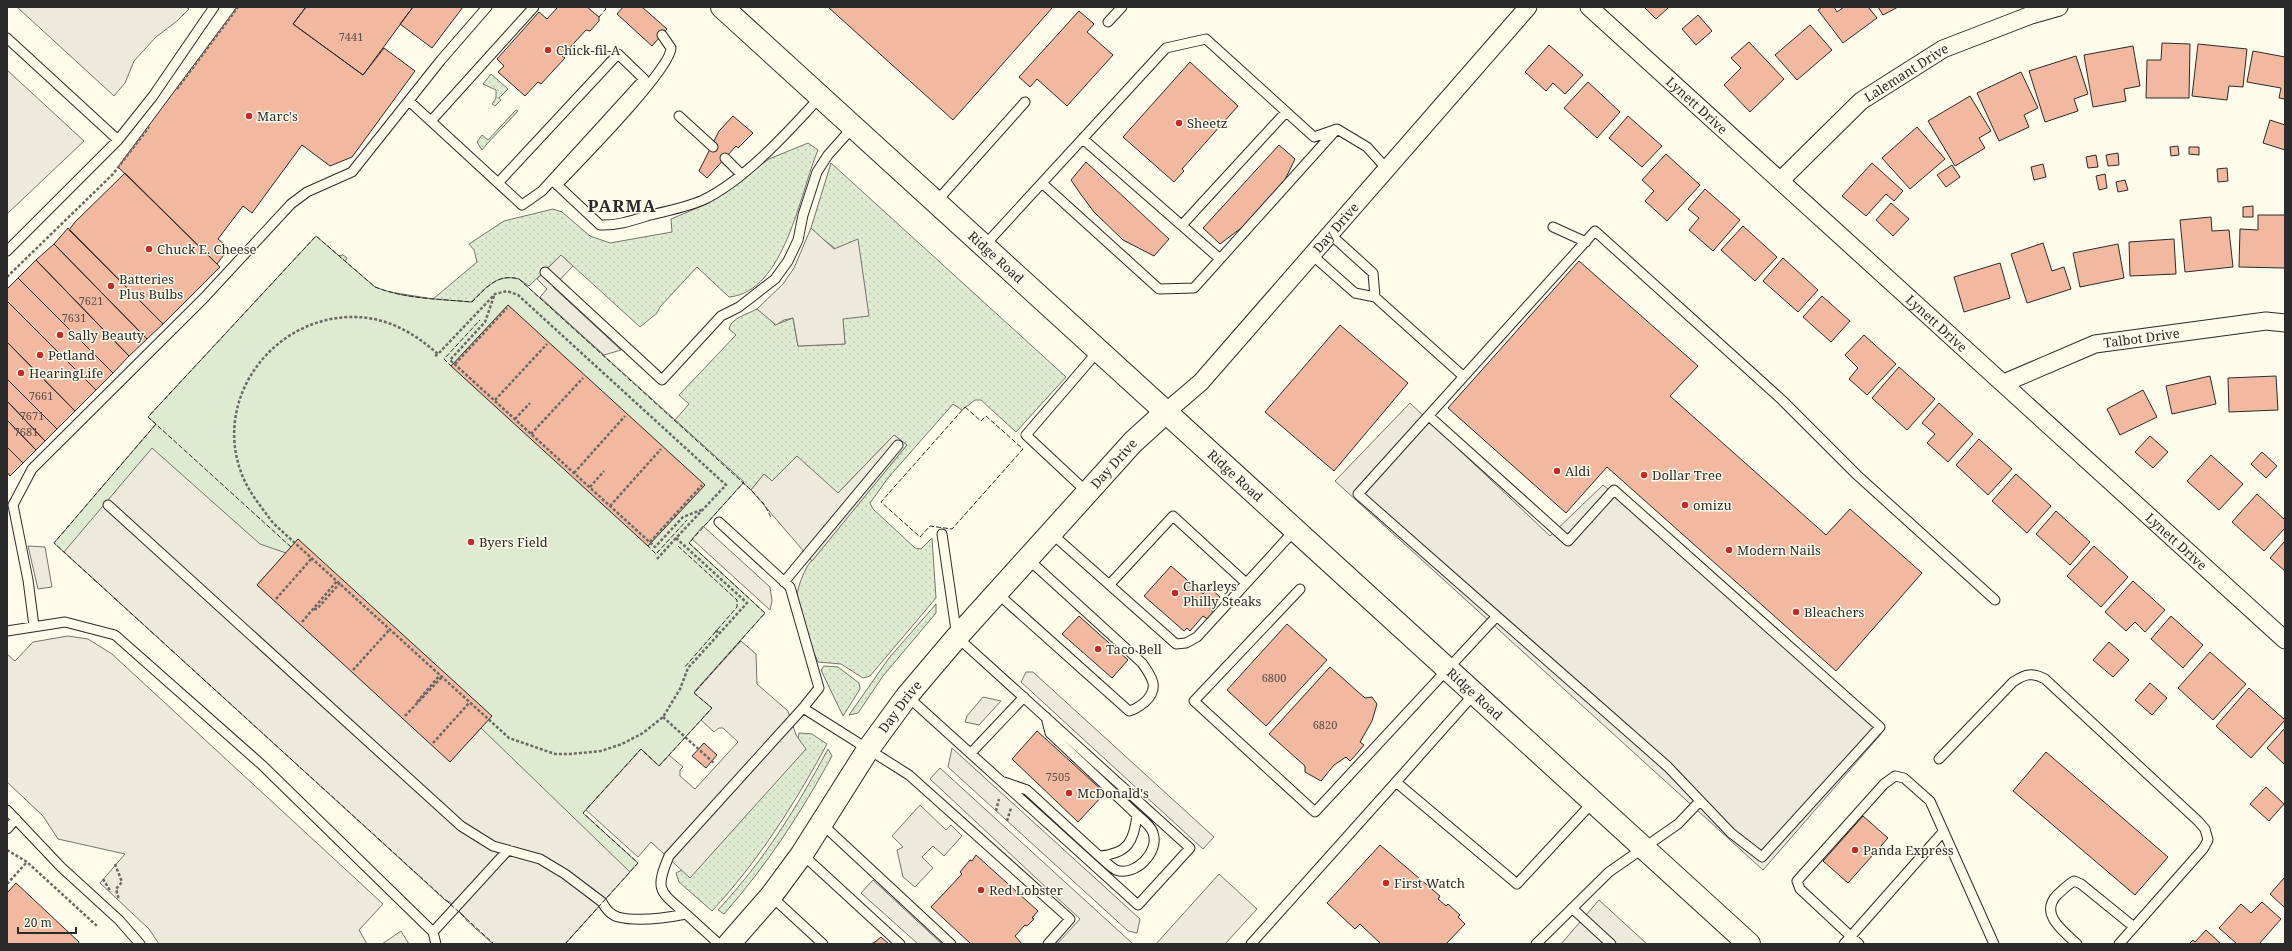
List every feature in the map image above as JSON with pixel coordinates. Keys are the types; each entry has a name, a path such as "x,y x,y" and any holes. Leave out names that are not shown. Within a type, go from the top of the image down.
{"main road":[{"name":"Ridge Road","path":"722,7 1099,350 1294,531 1749,944"},
{"name":"Day Drive","path":"729,944 770,896 802,854 869,748 908,696 957,637 1133,442 1166,412"}],"street":[{"name":"Day Drive","path":"1166,412 1201,382 1386,168 1528,7"},
{"name":"Lynett Drive","path":"1589,7 2285,640"},
{"name":"Lalemant Drive","path":"1781,180 1861,101 1943,49 2031,15 2059,7"},
{"name":"Talbot Drive","path":"2004,383 2095,344 2266,321 2285,323"}],"lane":[{"path":"7,251 118,140 153,96 214,7"},
{"path":"34,626 28,580 10,505 32,469 204,298 291,204 307,192 352,172 464,31 487,7"},
{"path":"431,121 534,7"},
{"path":"1108,22 1122,7"},
{"path":"409,101 522,205 555,182 646,87 664,64 671,52 671,48 662,35"},
{"path":"7,38 118,140"},
{"path":"984,246 1166,48 1206,39 1314,137 1337,129"},
{"path":"498,183 618,54 644,79 555,182"},
{"path":"555,182 600,225 604,226 637,219 703,200 741,174 795,125 820,97"},
{"path":"936,202 1026,102"},
{"path":"1182,225 1286,112"},
{"path":"679,116 712,147"},
{"path":"545,272 662,380 721,316 739,307 775,279 788,261 798,240 803,215 818,172 828,155 854,127"},
{"path":"1337,129 1367,147 1386,168"},
{"path":"1042,183 1159,289 1194,288 1337,129"},
{"path":"1083,139 1220,259"},
{"path":"725,158 741,174"},
{"path":"1553,227 1586,242"},
{"path":"1429,416 1568,541 1614,490 1880,727 1762,857 1732,833 1668,767 1358,494 1463,376 1595,231 1782,400 1857,475 1995,600"},
{"path":"1330,234 1373,273 1375,297"},
{"path":"1312,255 1355,293 1375,297 1463,376"},
{"path":"1088,493 1026,435 1099,350"},
{"path":"784,582 898,445"},
{"path":"108,505 461,826 493,846 540,859 565,874 602,902 606,909 616,917 664,919 686,914"},
{"path":"1110,584 1172,516 1246,583"},
{"path":"719,522 790,587 819,688 803,708 669,856 660,877 664,894 719,944"},
{"path":"1051,533 1176,644 1186,643 1197,637 1294,531"},
{"path":"908,696 1138,905 1190,848 957,637 942,534"},
{"path":"997,593 1129,711 1142,705 1153,693 1154,684 1151,675 1142,663 1028,558"},
{"path":"1300,589 1194,701 1315,812 1496,617"},
{"path":"7,631 64,622 115,635 262,765 433,932 436,944"},
{"path":"1939,759 2013,682 2025,674 2036,674 2045,679 2205,829 2208,840 2203,849 2119,944"},
{"path":"1252,944 1474,694"},
{"path":"971,753 1024,697"},
{"path":"803,708 869,748 909,775 1070,919 1048,944"},
{"path":"1001,781 1026,790 1115,870 1133,870 1146,858 1155,842 1153,833 1137,815 1050,733 1046,717"},
{"path":"1859,944 1800,889 1797,881 1884,784 1895,776 1904,778 1930,801 1994,944"},
{"path":"1396,782 1517,884 1593,802"},
{"path":"1536,944 1609,872 1642,847 1678,824 1700,801"},
{"path":"7,810 61,867 119,920 140,944"},
{"path":"1099,856 1112,855 1124,849 1135,835 1137,815"},
{"path":"7,829 16,819"},
{"path":"822,824 951,944"},
{"path":"1844,944 1943,832"},
{"path":"433,932 508,850"},
{"path":"802,854 900,944"},
{"path":"2077,944 2054,922 2050,912 2052,901 2068,884 2074,881 2082,884 2134,927"},
{"path":"770,896 824,944"},
{"path":"1572,908 1611,944"}],"path":[{"path":"658,559 676,538 726,485 518,295 507,291 495,294 436,355 423,341 398,326 369,318 335,318 292,333 265,355 252,371 244,387 235,422 236,455 240,472 257,504 273,523 509,738 555,754 601,751 622,744 643,733 663,717 680,689 688,668 747,603 676,538"},
{"path":"495,294 485,322 450,360 655,547 683,517 704,509"},
{"path":"455,364 507,308"},
{"path":"495,400 547,344"},
{"path":"531,434 583,378"},
{"path":"515,419 530,403"},
{"path":"574,473 625,416"},
{"path":"610,506 661,449"},
{"path":"590,488 604,471"},
{"path":"650,542 702,485"},
{"path":"276,599 312,558"},
{"path":"302,622 337,581"},
{"path":"314,609 317,609 340,584"},
{"path":"353,670 390,630"},
{"path":"716,630 719,634"},
{"path":"405,716 440,675"},
{"path":"417,702 420,702 442,677"},
{"path":"433,743 470,702"},
{"path":"663,717 715,764"},
{"path":"996,811 1001,793"},
{"path":"7,850 27,862 98,927"},
{"path":"7,884 27,862"},
{"path":"115,864 122,882 116,889 120,902"}],"green space":[{"path":"491,74 508,89 499,98 501,100 495,106 492,104 496,98 496,90 483,84"},
{"path":"516,110 518,111 482,150 477,142 482,135 488,140"},
{"path":"808,143 818,150 788,237 777,259 764,278 748,291 729,297 697,267 660,307 657,313 640,327 561,255 529,286 519,279 472,308 148,417 331,257 343,255 347,258 344,264 375,287 384,291 433,299 477,262 474,250 469,244 504,221 553,209 562,212 590,236 610,243 672,232 671,219 709,203 769,159"},
{"path":"831,163 1066,377 1016,432 981,400 975,400 962,410 953,404 888,478 870,503 873,509 915,548 921,549 932,538 936,598 870,676 863,678 841,664 818,662 801,625 798,614 797,592 808,565 907,445 894,435 838,493 772,481 764,474 751,490 675,420 689,404 679,395 736,335 729,329 730,325 736,319 757,309 768,316 775,325 793,318 798,346 845,344 836,249 812,231 811,228"},
{"path":"316,236 375,287 398,294 422,298 471,302 487,287 498,280 504,278 519,279 744,482 689,543 765,613 694,692 712,708 659,766 641,749 583,813 638,863 565,944 494,944 54,543 156,424 148,417"},
{"path":"936,604 936,613 883,676 858,713 849,715 889,658"},
{"path":"824,666 838,667 859,683 860,689 843,716 821,670"},
{"path":"799,733 812,734 827,744 802,789 775,831 745,872 712,911 679,882 676,873 682,870 690,877 805,749 798,738"},
{"path":"828,749 832,756 796,818 755,877 724,914 718,910 751,872 779,833"}],"shaded area":[{"path":"17,7 186,7 189,9 177,21 156,37 134,61 125,83 114,96"},
{"path":"7,70 84,141 7,214"},
{"path":"811,228 834,249 858,239 869,316 843,319 845,344 798,346 793,318 784,320 776,325 757,309 783,284 794,268"},
{"path":"561,255 573,266 553,287 621,350 604,355 540,297 547,289 537,279"},
{"path":"1410,403 1550,536 1603,485 1696,562 1881,734 1763,870 1335,481"},
{"path":"894,435 907,445 812,561 751,490 764,474 772,481 797,456 838,493"},
{"path":"152,448 260,544 286,553 257,585 450,761 481,728 630,872 565,944 493,944 466,920 465,917 450,902 445,900 64,552"},
{"path":"703,526 770,587 772,601 770,610 692,539"},
{"path":"28,546 45,547 52,587 38,589"},
{"path":"68,636 88,639 112,654 383,904 359,930 367,944 159,944 149,929 100,883 125,854 58,839 43,816 7,782 7,654 15,661 33,642"},
{"path":"741,641 756,654 757,684 788,711 796,735 806,749 690,878 651,842 638,857 586,810 641,749 659,766 669,755 683,767 680,770 680,776 695,789 738,742 723,728 719,728 714,732 701,720 712,708 694,693"},
{"path":"1026,672 1033,672 1214,837 1203,849 1021,682"},
{"path":"983,697 1001,701 979,725 965,722 967,716"},
{"path":"952,748 1140,919 1137,933 1128,931 948,767"},
{"path":"940,768 1133,944 1057,944 1080,919 930,779"},
{"path":"920,805 946,830 951,825 962,836 944,856 933,846 922,857 933,868 915,887 903,877 897,850 903,847 892,836"},
{"path":"1219,874 1257,909 1225,944 1156,944"},
{"path":"873,880 942,944 918,944 861,893"},
{"path":"1599,900 1647,944 1561,944"},
{"path":"401,931 409,944 382,944"}],"building":[{"path":"237,7 306,7 293,24 363,75 384,48 415,71 352,157 330,166 302,145 252,213 243,206 218,239 229,248 217,264 118,167"},
{"path":"306,7 413,7 363,75 293,24"},
{"path":"413,7 463,7 432,48 400,24"},
{"path":"558,7 587,7 599,17 599,21 590,31 586,30 562,56 565,58 541,84 538,82 525,96 498,72 504,66 497,59 539,12 547,19"},
{"path":"623,7 642,7 667,29 652,46 617,14"},
{"path":"828,7 1053,7 953,120"},
{"path":"1644,7 1669,7 1656,19"},
{"path":"1822,7 1834,7 1837,12 1844,7 1868,7 1877,18 1843,43 1818,10"},
{"path":"1878,7 1898,7 1883,15"},
{"path":"1079,11 1094,24 1087,32 1113,55 1067,106 1037,79 1030,87 1019,77"},
{"path":"1698,15 1712,31 1696,45 1682,29"},
{"path":"1810,25 1832,50 1797,80 1775,55"},
{"path":"1749,42 1784,79 1750,112 1724,85 1741,68 1731,58"},
{"path":"2162,43 2190,44 2189,98 2146,98 2147,60 2161,60"},
{"path":"2198,44 2247,49 2243,87 2229,86 2227,100 2192,96"},
{"path":"1549,45 1583,75 1565,94 1553,83 1546,91 1525,72"},
{"path":"2133,46 2140,86 2124,89 2126,101 2093,107 2084,55"},
{"path":"2253,51 2285,57 2285,99 2279,98 2281,88 2247,82"},
{"path":"2076,56 2088,94 2074,99 2078,111 2045,122 2029,71"},
{"path":"1190,62 1238,106 1182,169 1184,171 1174,182 1123,137"},
{"path":"2021,72 2038,108 2024,115 2029,127 1999,141 1977,93"},
{"path":"1588,82 1620,112 1597,138 1564,108"},
{"path":"1970,96 1991,131 1979,138 1985,148 1955,166 1928,121"},
{"path":"733,116 753,133 738,148 736,146 707,178 699,171 719,131"},
{"path":"1628,116 1662,146 1642,167 1609,138"},
{"path":"2270,120 2285,125 2285,150 2263,143"},
{"path":"1917,127 1945,159 1910,189 1882,158"},
{"path":"1279,145 1295,159 1280,190 1253,219 1220,244 1203,228"},
{"path":"2178,146 2179,155 2171,156 2170,147"},
{"path":"2189,147 2199,147 2199,155 2189,154"},
{"path":"2118,153 2119,165 2108,166 2106,155"},
{"path":"1666,154 1700,185 1667,221 1645,201 1654,191 1642,180"},
{"path":"2096,155 2098,167 2088,168 2086,157"},
{"path":"1086,162 1169,239 1154,256 1123,240 1094,212 1082,196 1071,180"},
{"path":"1872,163 1903,191 1894,201 1886,194 1866,216 1842,196"},
{"path":"2043,164 2046,177 2034,180 2031,167"},
{"path":"1952,165 1960,177 1946,187 1937,175"},
{"path":"2227,168 2228,181 2218,182 2217,169"},
{"path":"125,173 220,267 163,324 69,230 75,222"},
{"path":"2105,174 2107,188 2099,190 2096,176"},
{"path":"2125,180 2128,190 2118,192 2116,182"},
{"path":"1705,189 1740,220 1713,251 1689,230 1699,218 1688,209"},
{"path":"1891,203 1909,219 1893,236 1876,220"},
{"path":"2253,206 2253,217 2243,217 2243,207"},
{"path":"2258,215 2285,215 2285,268 2239,267 2240,229 2258,230"},
{"path":"2211,217 2212,231 2229,230 2233,267 2185,272 2180,220"},
{"path":"1743,226 1777,257 1755,281 1721,250"},
{"path":"68,228 163,324 147,339 54,244"},
{"path":"2174,239 2176,274 2130,276 2129,242"},
{"path":"2043,243 2052,271 2064,267 2071,289 2027,303 2011,254"},
{"path":"54,244 147,339 129,356 36,260"},
{"path":"2118,244 2124,278 2080,287 2073,253"},
{"path":"1783,258 1818,290 1798,312 1763,281"},
{"path":"36,260 129,356 113,373 18,278"},
{"path":"1579,261 1698,366 1670,396 1826,535 1850,509 1922,573 1836,671 1607,467 1566,513 1448,408"},
{"path":"2000,263 2010,298 1964,312 1954,277"},
{"path":"18,278 113,373 96,390 7,301 7,289"},
{"path":"1822,296 1850,321 1831,342 1803,317"},
{"path":"7,301 96,390 75,411 7,342"},
{"path":"508,305 705,485 648,546 451,366"},
{"path":"1340,325 1408,383 1334,471 1265,412"},
{"path":"1864,335 1896,364 1867,395 1849,379 1858,368 1845,355"},
{"path":"7,342 75,411 57,429 7,379"},
{"path":"1899,367 1935,399 1907,430 1872,398"},
{"path":"2210,376 2216,404 2172,414 2166,386"},
{"path":"2276,376 2278,410 2229,412 2228,378"},
{"path":"7,379 57,429 45,441 7,401"},
{"path":"2143,390 2157,417 2120,435 2107,409"},
{"path":"7,401 45,441 36,450 7,420"},
{"path":"1939,403 1973,434 1948,462 1927,443 1935,434 1922,423"},
{"path":"7,420 36,450 23,463 7,447"},
{"path":"2150,436 2168,452 2153,468 2135,452"},
{"path":"1979,439 2012,469 1988,495 1956,465"},
{"path":"7,447 23,463 10,476 7,472"},
{"path":"2262,452 2277,466 2266,478 2251,464"},
{"path":"2211,455 2243,484 2219,510 2187,481"},
{"path":"2016,474 2051,506 2027,533 1992,501"},
{"path":"2257,494 2285,520 2285,528 2264,551 2232,522"},
{"path":"2056,511 2090,542 2070,565 2036,534"},
{"path":"298,539 492,716 450,762 257,585"},
{"path":"2285,541 2285,571 2270,558"},
{"path":"2094,546 2128,577 2101,607 2067,576"},
{"path":"1171,566 1203,594 1209,587 1220,597 1210,608 1214,614 1209,620 1203,616 1190,631 1187,628 1184,631 1144,596"},
{"path":"2133,581 2165,610 2145,632 2135,622 2126,631 2105,612"},
{"path":"1079,616 1128,660 1112,678 1062,634"},
{"path":"2171,616 2203,645 2183,668 2151,639"},
{"path":"1287,624 1327,660 1266,726 1227,690"},
{"path":"2109,642 2129,660 2113,677 2093,660"},
{"path":"2210,652 2246,684 2213,720 2178,688"},
{"path":"1330,667 1365,698 1372,697 1377,704 1372,721 1360,742 1364,745 1350,761 1346,757 1334,765 1321,781 1305,772 1305,766 1269,734"},
{"path":"2150,683 2167,698 2152,715 2135,700"},
{"path":"2249,688 2285,720 2251,758 2216,726"},
{"path":"2285,728 2285,765 2267,748"},
{"path":"1037,731 1105,793 1078,822 1012,759"},
{"path":"704,743 717,755 706,768 692,756"},
{"path":"2046,752 2168,857 2135,895 2013,791"},
{"path":"2266,787 2284,804 2269,821 2250,804"},
{"name":"Panda Express","path":"1863,816 1888,838 1848,883 1823,861"},
{"name":"First Watch","path":"1380,845 1440,896 1438,899 1446,906 1448,904 1460,915 1458,917 1465,924 1446,944 1381,944 1360,924 1355,929 1327,903"},
{"name":"Red Lobster","path":"976,855 1038,911 1032,918 1034,919 1027,926 1025,925 1015,936 1022,944 971,944 931,907 962,874 960,872"},
{"path":"2285,877 2285,908 2270,894"},
{"path":"16,883 79,942 78,944 7,944 7,893"},
{"path":"2262,902 2281,919 2259,944 2237,944 2219,928 2241,904 2251,913"},
{"path":"2206,930 2221,944 2189,944 2193,940 2195,942"},
{"path":"881,937 889,944 871,944 875,942"}],"fence":[{"path":"599,17 606,9 603,7"},
{"path":"291,547 148,417 316,236 375,287 398,294 423,298 472,302 487,287 498,280 504,278 519,279 751,490 764,504 772,519"},
{"path":"452,367 444,359 480,320"},
{"path":"965,407 981,421 986,416 1023,449 952,529 930,526 920,537 881,502 965,407"},
{"path":"156,424 54,543 494,944"},
{"path":"565,944 638,863 583,813 641,749 659,766 712,708 694,693 765,613 689,543 744,482"},
{"path":"647,545 656,554 687,520"},
{"path":"678,546 737,600 737,607 684,668"}],"place":[{"name":"Chick-fil-A","path":"548,50"},
{"name":"Marc's","path":"249,116"},
{"name":"Sheetz","path":"1179,123"},
{"name":"Chuck E. Cheese","path":"149,249"},
{"name":"Batteries Plus Bulbs","path":"111,286"},
{"name":"Sally Beauty","path":"60,335"},
{"name":"Petland","path":"40,355"},
{"name":"HearingLife","path":"21,373"},
{"name":"Aldi","path":"1557,471"},
{"name":"Dollar Tree","path":"1644,475"},
{"name":"omizu","path":"1685,505"},
{"name":"Byers Field","path":"471,542"},
{"name":"Modern Nails","path":"1729,550"},
{"name":"Charleys Philly Steaks","path":"1175,593"},
{"name":"Bleachers","path":"1796,612"},
{"name":"Taco Bell","path":"1098,649"},
{"name":"McDonald's","path":"1069,793"},
{"name":"Panda Express","path":"1855,850"},
{"name":"First Watch","path":"1386,883"},
{"name":"Red Lobster","path":"981,890"}],"district":[{"name":"PARMA","path":"622,205"}]}
